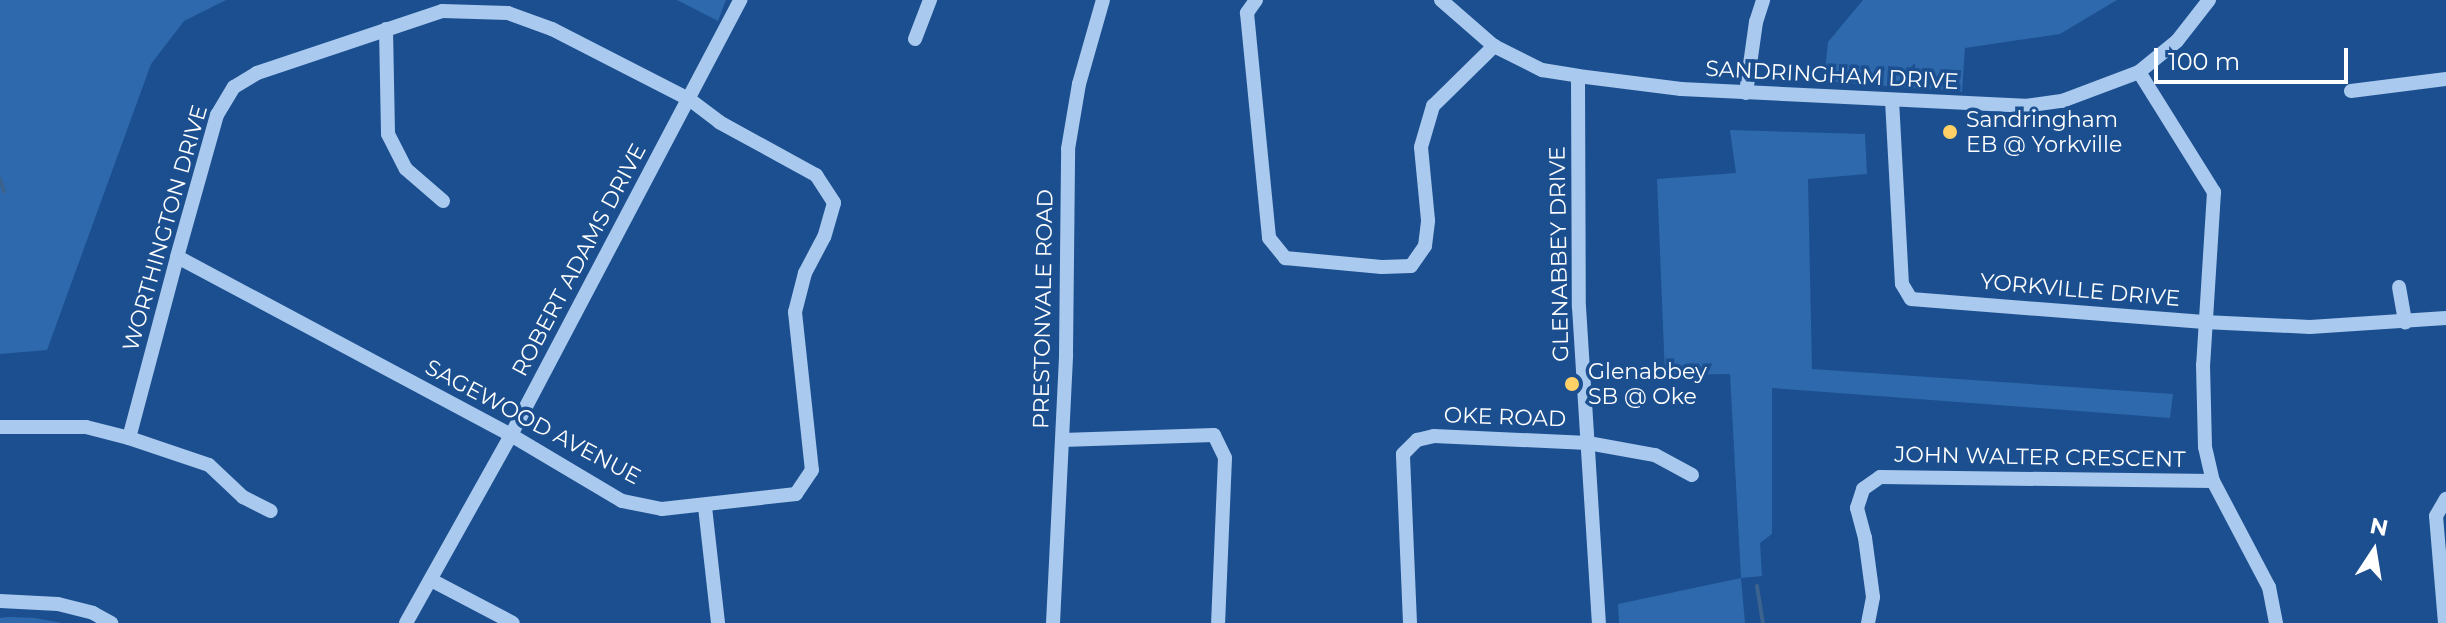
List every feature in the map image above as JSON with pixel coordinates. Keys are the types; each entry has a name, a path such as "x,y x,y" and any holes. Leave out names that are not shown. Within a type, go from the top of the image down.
{"street":[{"name":"ROBERT ADAMS DRIVE","path":"406,623 433,581 740,0"},
{"path":"915,39 930,0"},
{"name":"PRESTONVALE ROAD","path":"1053,623 1062,440 1068,149 1079,84 1103,0"},
{"path":"1256,0 1247,13 1269,238 1285,258 1382,267 1411,266 1425,246 1428,220 1421,147 1433,106 1494,46"},
{"name":"SANDRINGHAM DRIVE","path":"1441,0 1494,46 1542,70 1746,93 2025,106 2062,101 2139,72 2177,41 2209,0"},
{"path":"1746,93 1756,22 1763,0"},
{"name":"WORTHINGTON DRIVE","path":"129,438 217,115 234,87 257,73 442,11 508,13 552,29 689,99"},
{"path":"386,29 388,134 406,169 443,201"},
{"path":"2139,72 2214,192 2204,322 2205,447 2213,481 2269,587 2276,623"},
{"name":"GLENABBEY DRIVE","path":"1578,76 1579,307 1599,623"},
{"path":"2351,91 2446,79"},
{"name":"SAGEWOOD AVENUE","path":"177,257 511,435 622,501 662,509 705,507 796,494 812,470 795,312 805,273 824,237 834,203 816,175 719,122 689,99"},
{"name":"YORKVILLE DRIVE","path":"1892,100 1902,284 1911,299 2204,322 2310,327 2446,318"},
{"path":"2399,287 2405,322"},
{"path":"0,427 86,427 129,438 209,465 243,497 271,511"},
{"path":"1062,440 1214,435 1225,458 1218,623"},
{"name":"OKE ROAD","path":"1410,623 1403,454 1417,440 1434,436 1588,443"},
{"path":"1588,443 1655,455 1692,475"},
{"name":"JOHN WALTER CRESCENT","path":"1868,623 1873,597 1865,538 1857,508 1863,489 1880,477 2213,481"},
{"path":"2445,623 2436,516 2446,499"},
{"path":"705,507 718,623"},
{"path":"433,581 513,623"},
{"path":"0,601 58,604 93,613 111,623"}],"shaded area":[{"path":"0,0 226,0 184,21 151,64 47,350 0,354"},
{"path":"677,0 726,0 718,21"},
{"path":"1863,0 2117,0 2060,34 1965,48 1962,92 1824,81 1828,42"},
{"path":"1730,130 1865,134 1867,174 1808,179 1812,369 2173,394 2170,418 1772,388 1772,534 1760,543 1762,576 1741,578 1730,374 1665,375 1657,179 1736,173"},
{"path":"1741,578 1745,623 1619,623 1618,604"},
{"path":"0,618 62,623 0,623"}],"waterway":[{"path":"0,179 4,191"},
{"path":"1757,586 1763,623"}],"place":[{"name":"Sandringham EB @ Yorkville","path":"1950,132"},
{"name":"Glenabbey SB @ Oke","path":"1572,384"}]}
